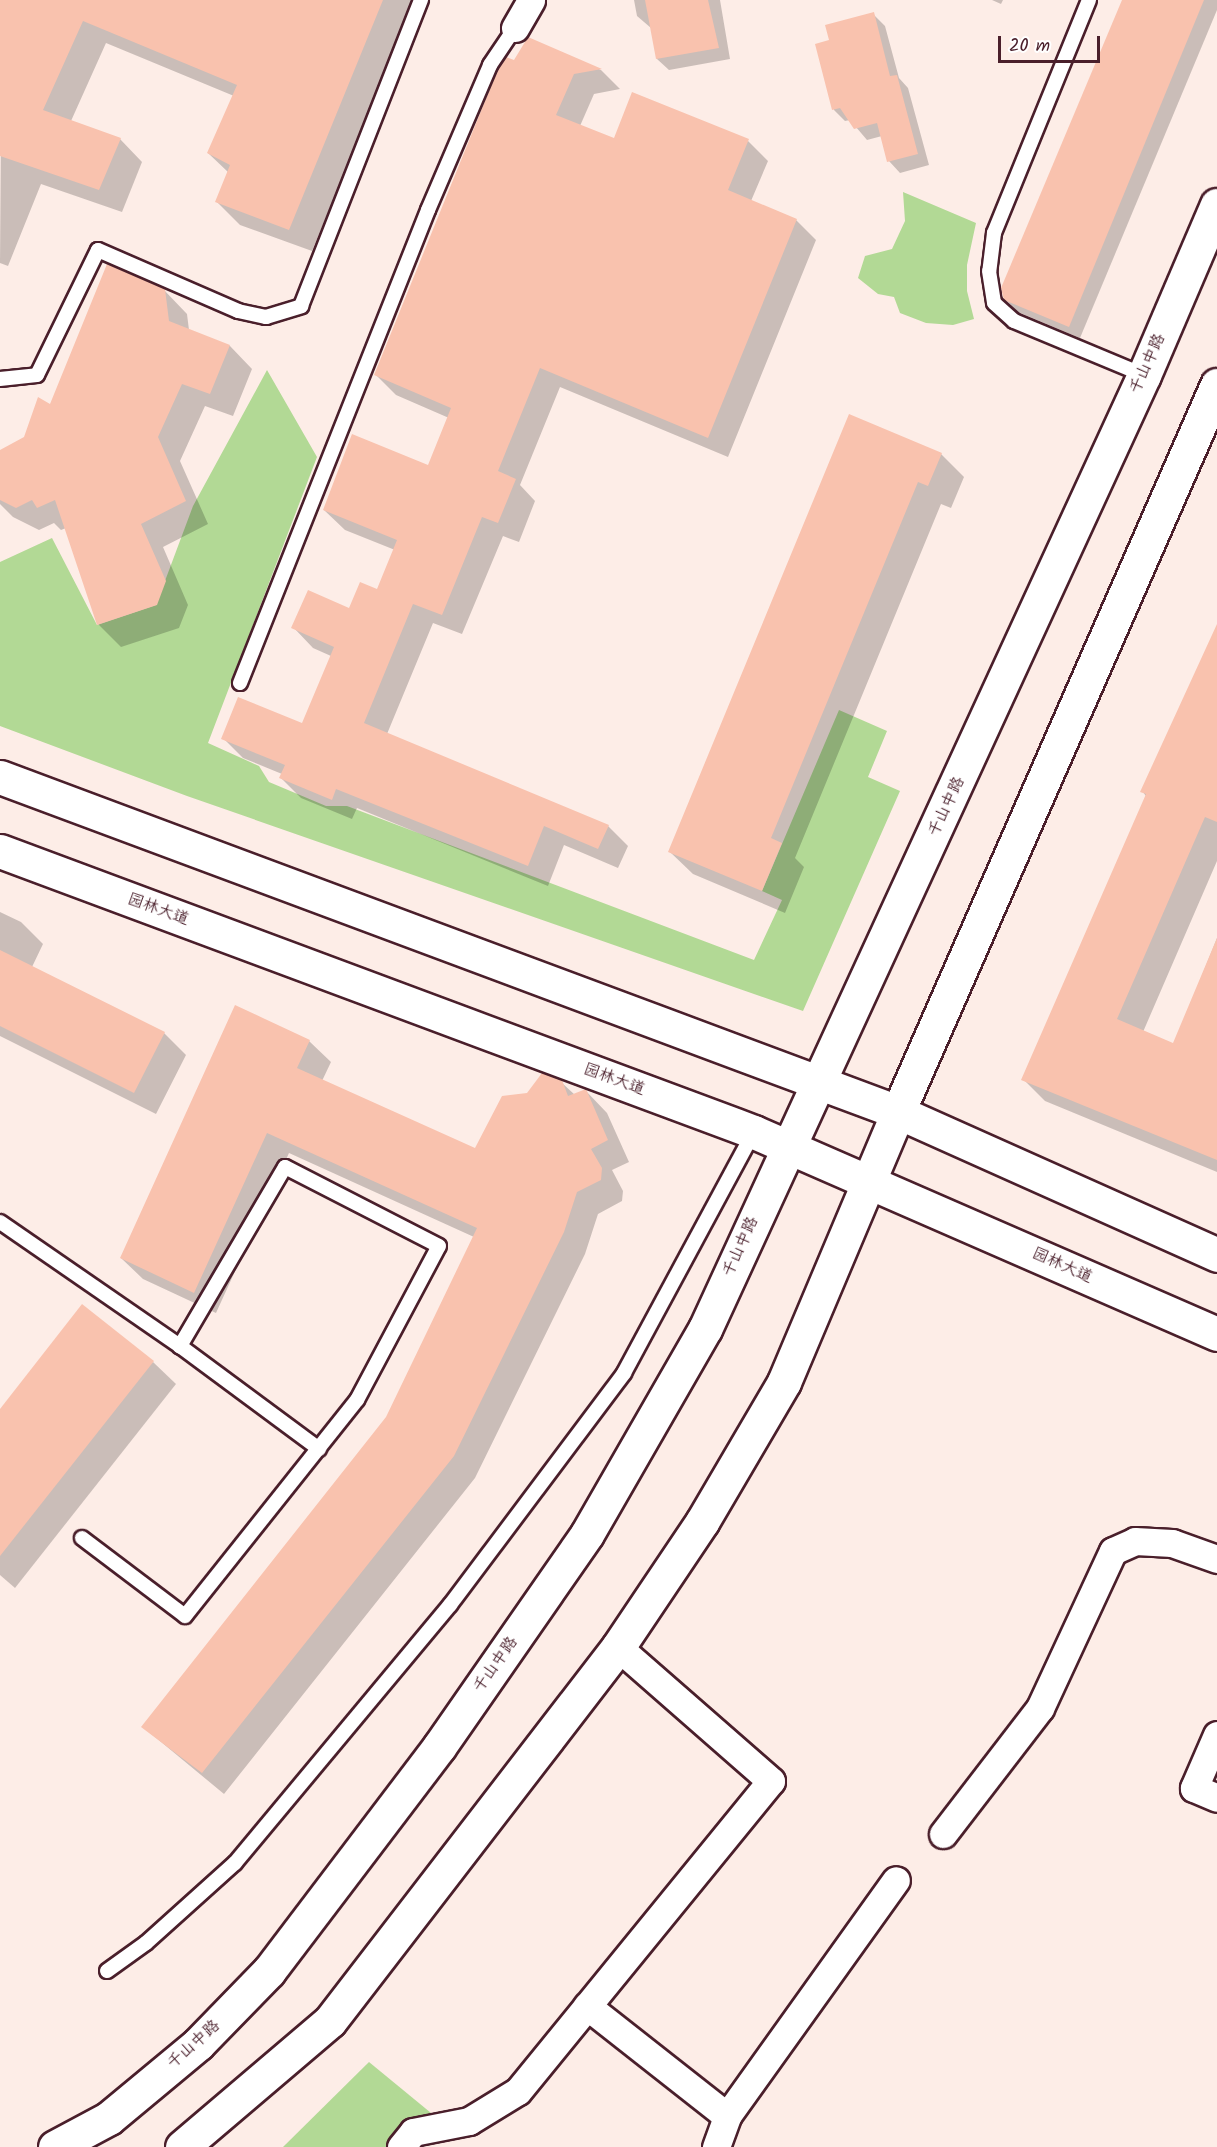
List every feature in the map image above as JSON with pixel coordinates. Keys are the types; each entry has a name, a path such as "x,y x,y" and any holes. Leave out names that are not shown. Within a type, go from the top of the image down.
{"main road":[{"name":"千山中路","path":"55,2147 109,2118 198,2044 269,1971 439,1747 593,1524 705,1329 787,1146 821,1082 1144,375 1217,205"},
{"path":"182,2147 330,2021 618,1647 702,1522 784,1382 898,1112 1217,385"},
{"path":"0,777 898,1112 1217,1255"},
{"name":"园林大道","path":"0,851 753,1132 1217,1334"}],"street":[{"path":"515,28 531,0"},
{"path":"943,1834 1040,1708 1113,1551 1135,1541 1172,1543 1217,1558"},
{"path":"400,2147 413,2133 470,2121 518,2091 771,1781 618,1647"},
{"path":"1217,1735 1194,1788 1217,1798"},
{"path":"716,2147 727,2116 896,1880"},
{"path":"587,2006 727,2116"}],"lane":[{"path":"0,379 37,375 98,250 238,311 266,317 301,306 421,0"},
{"path":"1089,0 994,233 989,271 994,303 1014,321 1144,375"},
{"path":"240,683 428,210 490,65 515,28"},
{"path":"107,1971 146,1943 235,1863 450,1605 624,1373 753,1132"},
{"path":"82,1538 185,1616 357,1400 439,1246 285,1167 180,1346"},
{"path":"0,1222 180,1346 318,1449"}],"green space":[{"path":"903,192 976,223 967,265 967,291 974,319 953,325 926,323 900,313 894,297 878,294 858,278 865,256 892,249 905,221"},
{"path":"267,370 317,457 208,743 259,766 269,782 326,806 347,806 754,960 782,900 762,891 839,710 887,731 868,777 900,791 803,1011 187,796 0,726 0,562 52,538 97,625 156,605 193,506"},
{"path":"369,2062 442,2122 419,2147 283,2147"}],"building":[{"path":"0,0 383,0 289,230 215,202 230,165 207,153 237,85 83,21 43,110 121,138 99,190 0,156"},
{"path":"645,0 708,0 719,48 656,59"},
{"path":"1122,0 1204,0 1069,327 1004,300 1001,288"},
{"path":"874,12 890,76 897,75 918,154 887,162 877,123 854,129 840,108 832,110 815,44 829,40 825,25"},
{"path":"528,37 602,69 574,74 556,115 614,138 632,92 749,139 728,190 797,219 708,438 540,368 498,471 516,479 498,523 482,517 442,615 413,604 364,723 609,825 598,849 544,826 528,866 336,789 332,800 279,778 285,765 221,739 238,697 302,723 334,647 291,628 308,590 349,608 360,582 377,589 397,540 323,510 352,434 428,465 451,408 374,375 498,69 506,57 514,60"},
{"path":"107,264 165,289 169,321 230,345 210,394 182,384 158,437 186,501 141,524 166,581 157,605 97,625 55,500 37,508 32,500 16,508 0,500 0,450 24,437 38,397 50,404"},
{"path":"849,414 942,453 928,486 918,482 771,838 782,843 762,891 668,852"},
{"path":"1217,624 1217,822 1205,817 1117,1019 1173,1043 1217,938 1217,1160 1021,1080 1146,794 1140,792"},
{"path":"0,950 165,1032 134,1093 0,1026"},
{"path":"235,1005 310,1040 297,1068 475,1148 502,1096 527,1093 542,1073 562,1080 568,1096 586,1089 608,1140 591,1149 602,1168 601,1180 577,1192 564,1232 454,1456 202,1773 141,1727 386,1417 477,1228 267,1133 194,1293 120,1258"},
{"path":"82,1304 154,1361 0,1556 0,1409"}]}
